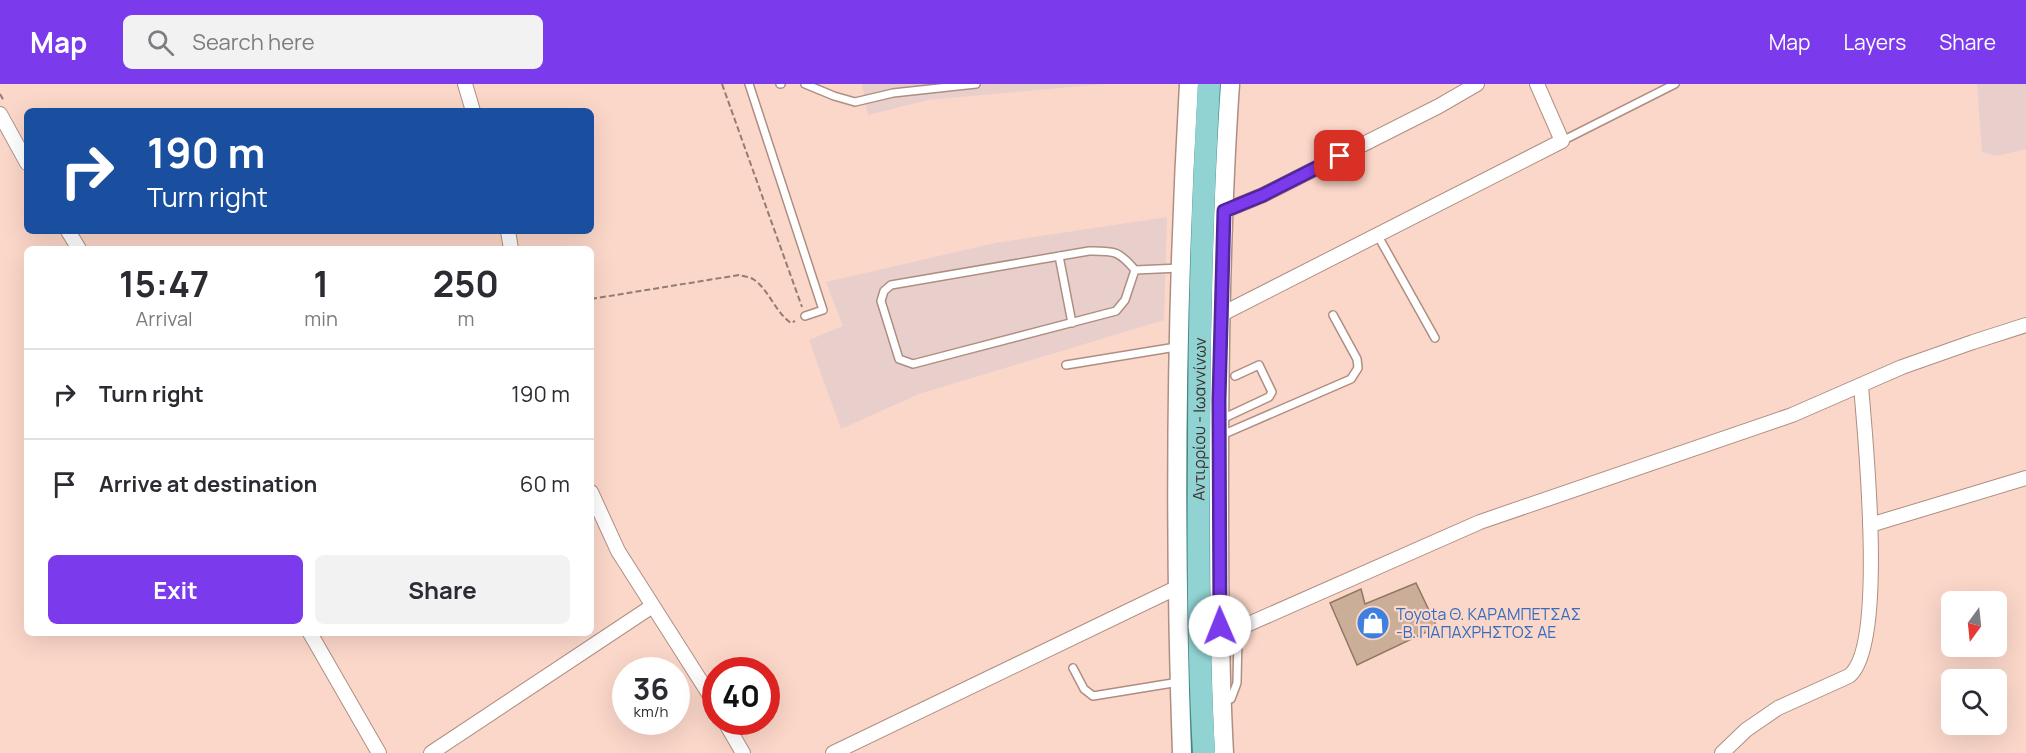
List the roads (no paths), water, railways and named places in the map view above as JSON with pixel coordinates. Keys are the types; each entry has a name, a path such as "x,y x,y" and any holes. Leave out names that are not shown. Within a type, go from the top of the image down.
{"main road":[{"name":"Αντιρρίου - Ιωαννίνων","path":"1204,753 1198,577 1200,303 1209,84"}],"street":[{"path":"465,84 472,108"},
{"path":"1182,753 1178,587 1179,347 1188,84"},
{"path":"1224,753 1221,702 1228,628 1219,428 1220,315 1230,84"},
{"path":"1224,211 1273,190 1439,106 1477,84"},
{"path":"1220,315 1562,141 1537,84"},
{"path":"0,114 24,158"},
{"path":"1228,628 1480,522 1792,415 1902,367 2026,325"},
{"path":"1722,753 1746,730 1778,708 1849,676 1859,664 1866,634 1871,568 1861,386"},
{"path":"1870,525 2026,478"},
{"path":"594,499 618,551 651,607 702,684"},
{"path":"833,753 1178,587"},
{"path":"431,753 527,687 651,607"},
{"path":"312,636 379,753"},
{"path":"733,735 743,753"}],"lane":[{"path":"748,84 823,310 805,316"},
{"path":"805,84 855,102 893,93 976,84"},
{"path":"892,84 893,93"},
{"path":"1562,141 1675,84"},
{"path":"1378,236 1435,339"},
{"path":"1089,251 1114,251 1122,255 1135,270 1122,307 1116,311 913,364 899,359 881,301 884,291 891,285 1089,251"},
{"path":"1059,256 1072,323"},
{"path":"1135,270 1180,268"},
{"path":"1219,428 1351,379 1358,368 1357,359 1333,315"},
{"path":"1066,365 1179,347"},
{"path":"1219,428 1269,397 1272,392 1259,365 1235,376"},
{"path":"1073,668 1084,688 1093,696 1179,681"}],"place":[{"name":"Toyota Θ. ΚΑΡΑΜΠΕΤΣΑΣ -Β. ΠΑΠΑΧΡΗΣΤΟΣ ΑΕ","path":"1373,623"}]}
